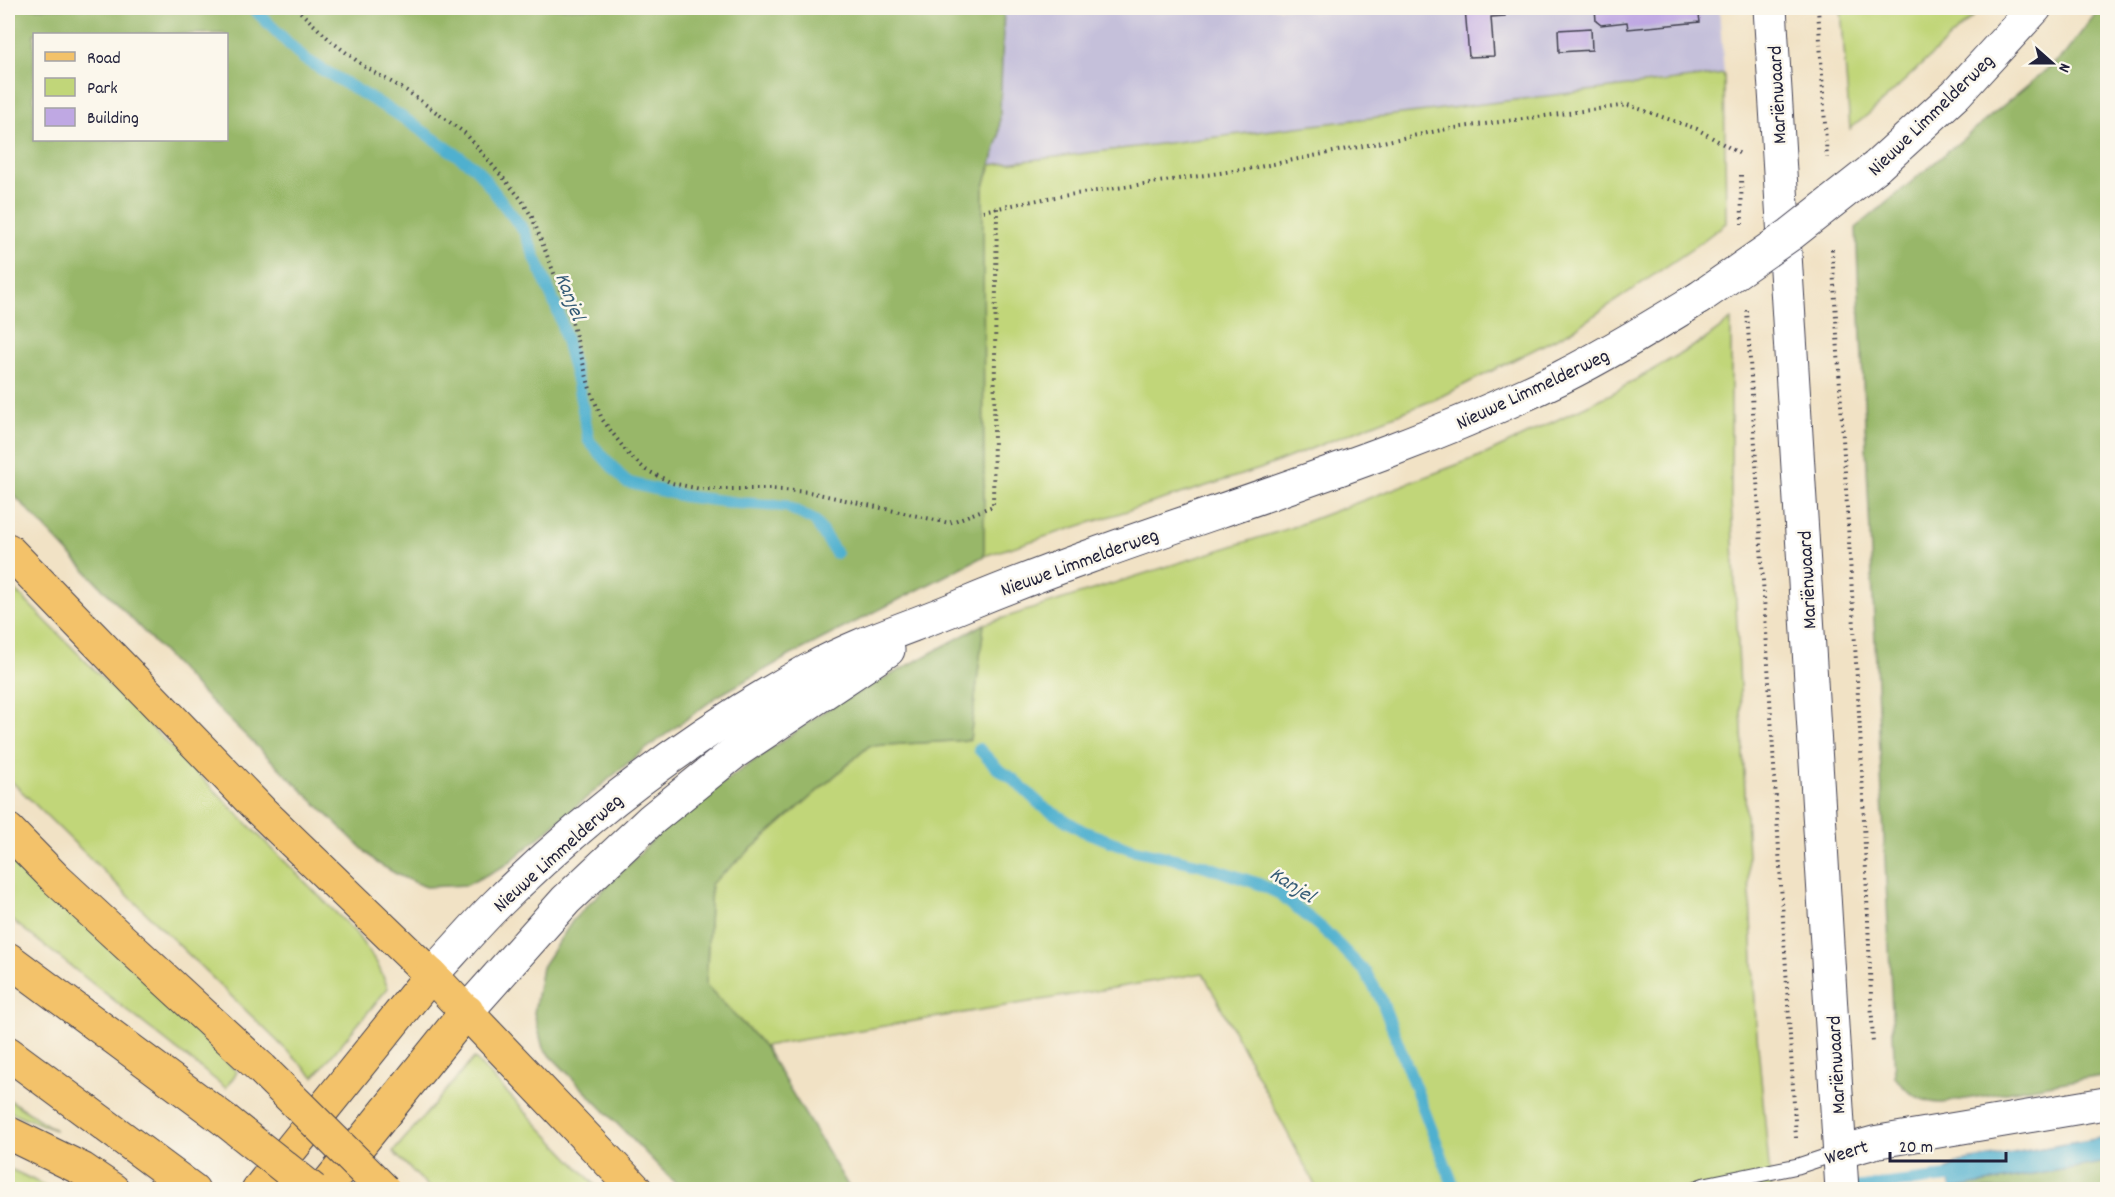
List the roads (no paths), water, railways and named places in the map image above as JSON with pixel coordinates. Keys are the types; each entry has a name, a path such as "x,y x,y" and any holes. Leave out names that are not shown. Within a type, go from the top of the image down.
{"main road":[{"path":"8,549 261,811 468,1011 636,1190"},
{"path":"8,830 56,879 261,1069 384,1190"},
{"path":"8,959 225,1120 313,1190"},
{"name":"Nieuwe Limmelderweg","path":"258,1190 431,975"},
{"name":"Nieuwe Limmelderweg","path":"323,1190 468,1011"},
{"path":"8,1053 188,1185"},
{"path":"8,1133 82,1169 113,1190"}],"street":[{"name":"Mariënwaard","path":"1770,8 1842,1190"},
{"name":"Nieuwe Limmelderweg","path":"431,975 494,907 561,845 618,797 688,744 813,668 861,645 1041,574 1372,457 1465,421 1559,378 1630,341 1699,298 1791,234 1876,167 1956,94 2035,8"},
{"name":"Nieuwe Limmelderweg","path":"468,1011 566,900 679,796 735,752 825,694 939,615"},
{"name":"Weert","path":"1840,1152 1876,1142 2108,1103"}],"lane":[{"name":"Weert","path":"1692,1190 1704,1185 1798,1166 1840,1152"}],"water":[{"path":"2107,1137 2107,1162 1951,1189 1946,1170 1960,1162"}],"waterway":[{"name":"Kanjel","path":"253,8 303,58 402,117 476,168 524,231 559,314 578,384 589,441 626,482 683,496 786,506 815,521 836,553"},
{"name":"Kanjel","path":"979,749 998,769 1012,778 1042,806 1083,831 1131,849 1202,865 1259,884 1280,894 1324,930 1366,973 1381,999 1455,1190"},
{"path":"1845,1189 1964,1175"}]}
